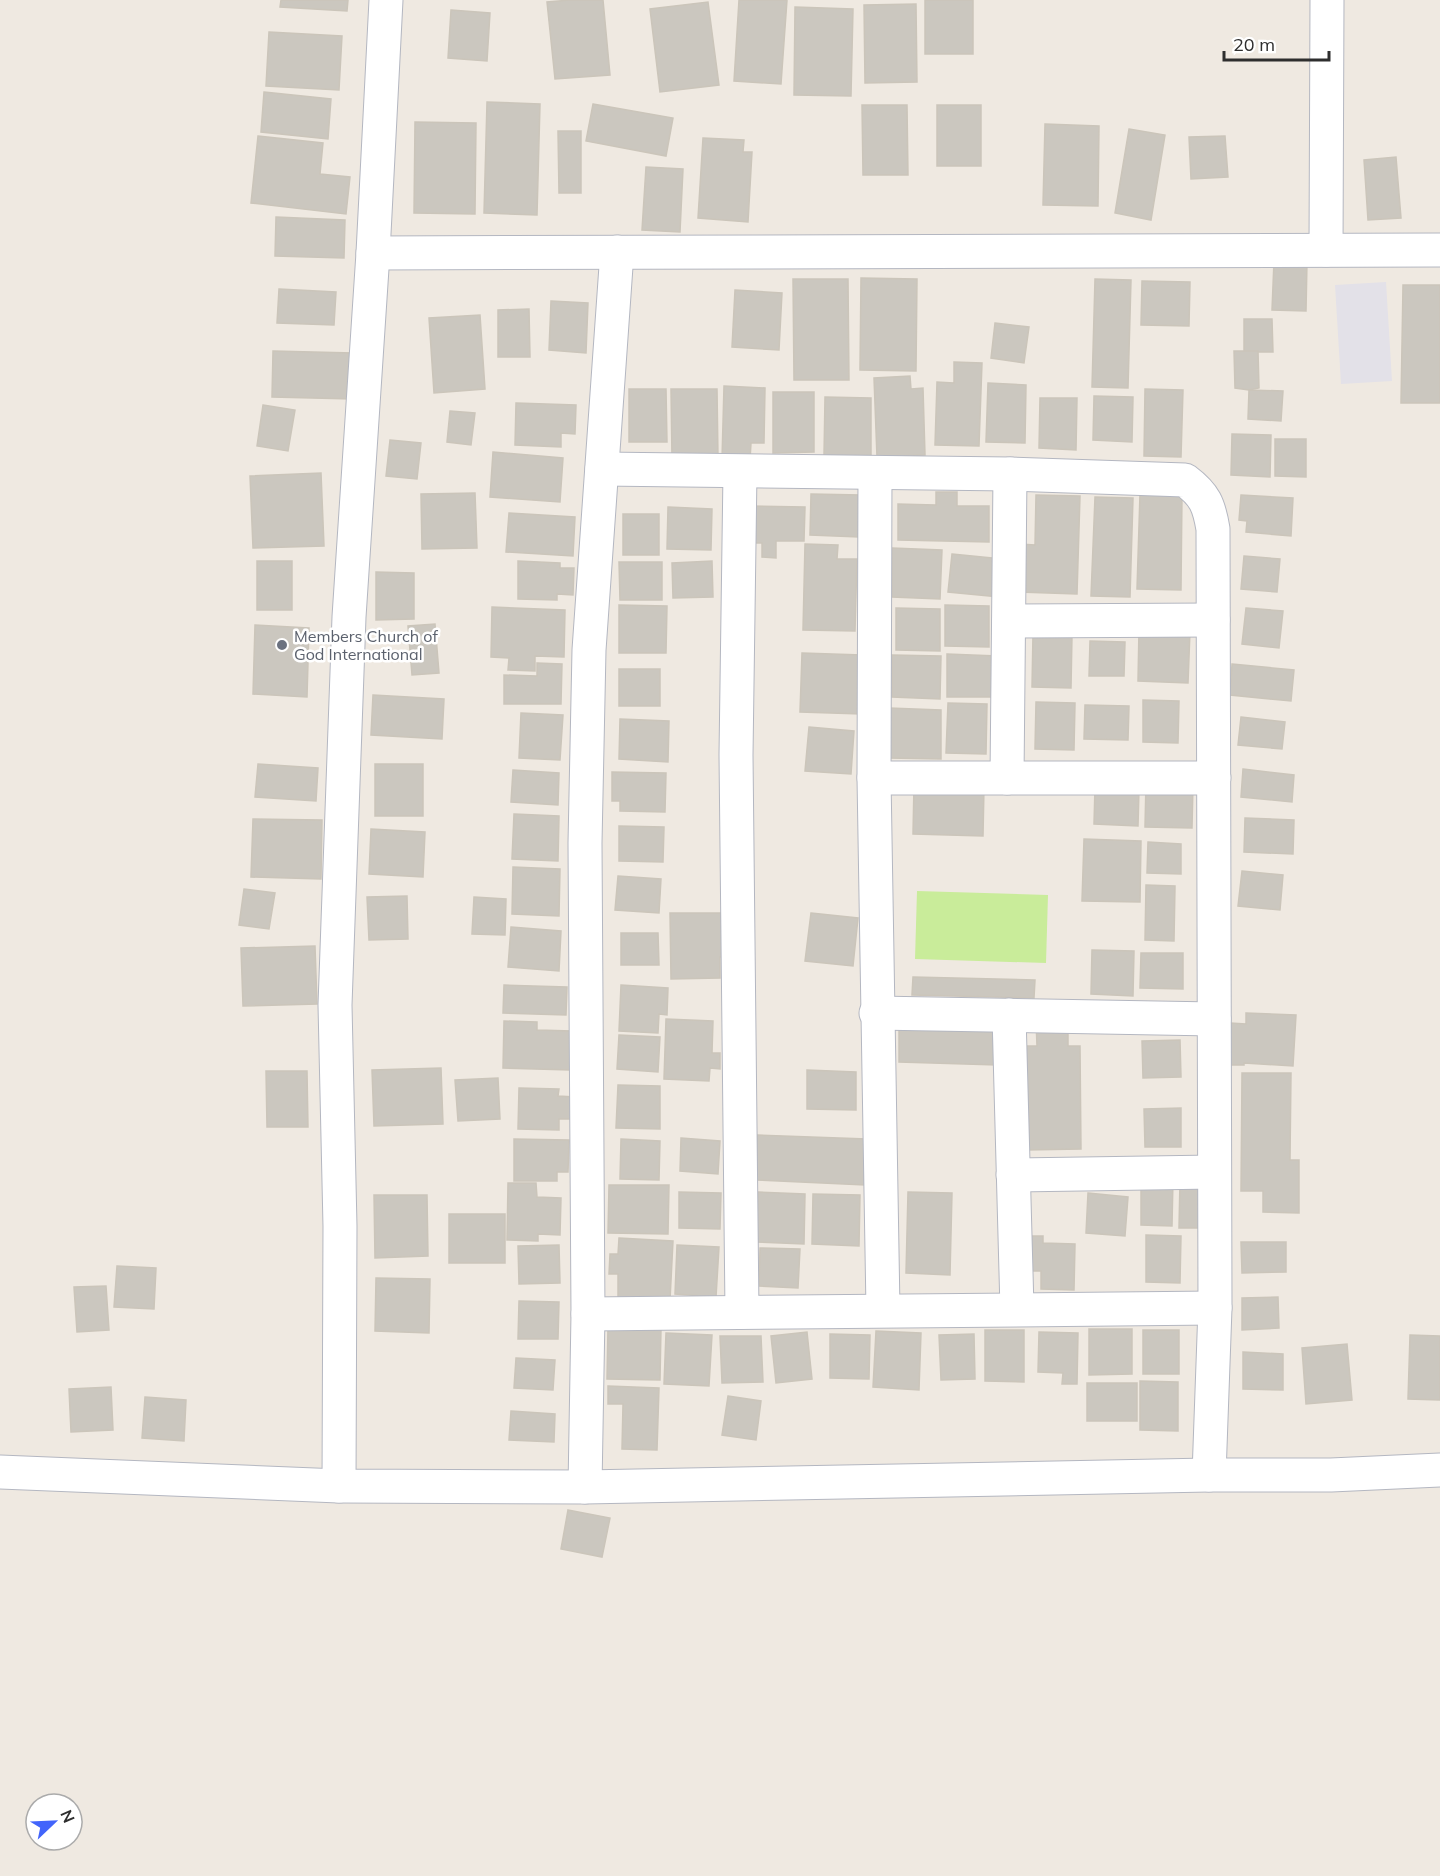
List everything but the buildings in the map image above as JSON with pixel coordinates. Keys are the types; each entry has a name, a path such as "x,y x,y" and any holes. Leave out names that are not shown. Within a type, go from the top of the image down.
{"street":[{"path":"339,1486 340,1226 335,1005 349,617 374,253 386,0"},
{"path":"1326,250 1327,0"},
{"path":"374,253 1440,250"},
{"path":"585,1487 588,1314 585,843 589,651 617,252"},
{"path":"602,469 1010,474 1185,480 1200,492 1210,510 1213,529 1215,1308 1209,1475"},
{"path":"740,472 736,755 742,1312"},
{"path":"875,474 876,1013 883,1310"},
{"path":"1007,778 1010,474"},
{"path":"1009,621 1213,620"},
{"path":"874,778 1214,778"},
{"path":"876,1013 1214,1019"},
{"path":"1009,1015 1017,1309"},
{"path":"1013,1175 1214,1172"},
{"path":"588,1314 1215,1308"},
{"path":"0,1472 339,1486 585,1487 1209,1475 1331,1475 1440,1470"}],"shaded area":[{"path":"1386,282 1392,381 1341,384 1335,285"}],"green space":[{"path":"917,891 1048,895 1046,963 915,959"}],"place":[{"name":"Members Church of God International","path":"282,645"}]}
